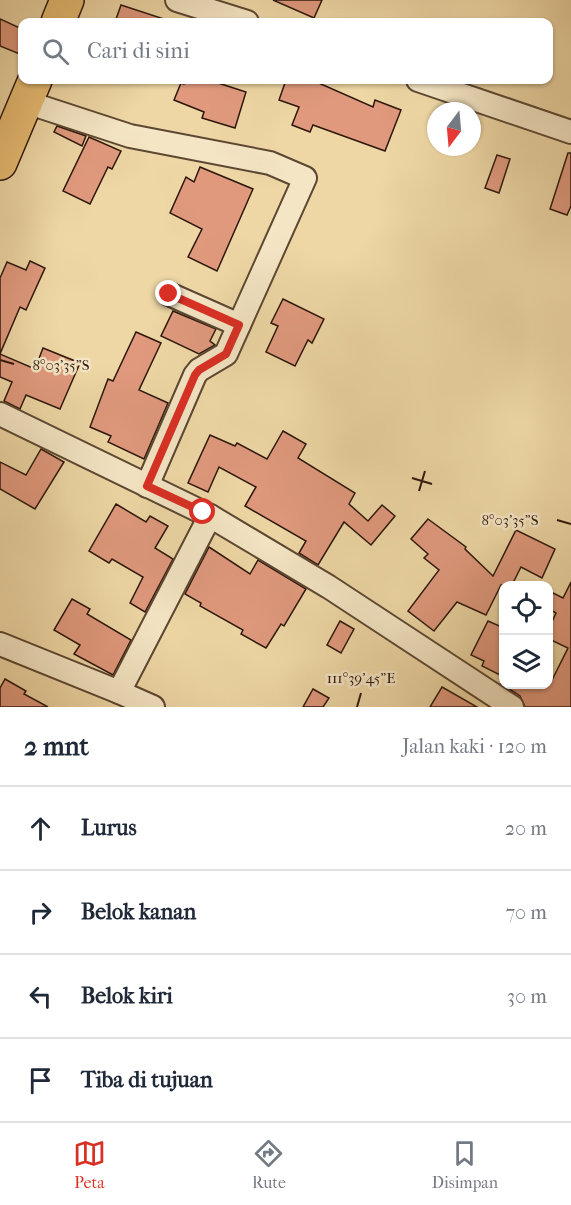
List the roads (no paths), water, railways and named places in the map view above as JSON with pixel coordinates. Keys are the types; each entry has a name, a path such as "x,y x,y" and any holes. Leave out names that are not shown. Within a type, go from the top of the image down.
{"highway":[{"path":"60,18 67,0"},
{"path":"0,163 30,91"}],"street":[{"path":"177,0 234,18"},
{"path":"430,84 571,132"},
{"path":"30,91 130,136 270,163 305,178 226,354 199,370 195,375 147,486"},
{"path":"169,294 239,325"},
{"path":"0,414 210,516 329,587 510,706"},
{"path":"119,692 210,516"},
{"path":"0,644 153,707"}]}
